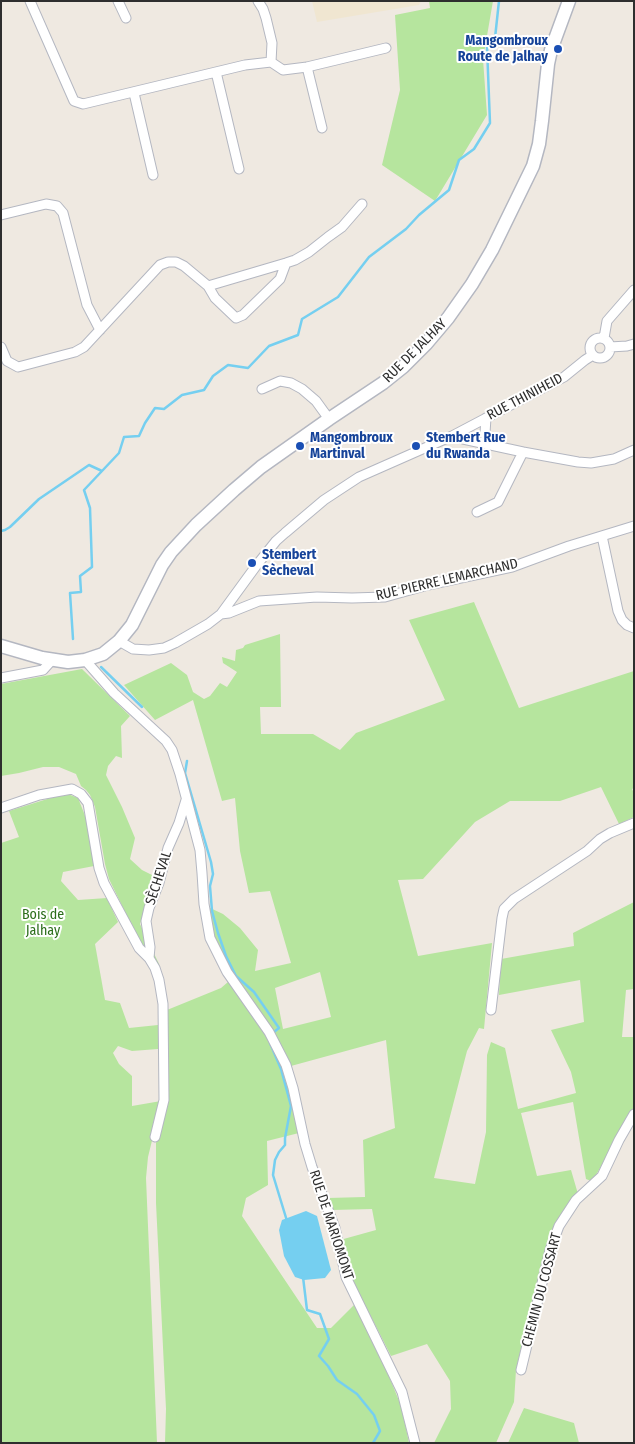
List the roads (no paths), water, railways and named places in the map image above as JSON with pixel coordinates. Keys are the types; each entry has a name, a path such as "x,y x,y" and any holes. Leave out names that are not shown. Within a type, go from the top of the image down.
{"main road":[{"name":"RUE DE JALHAY","path":"85,660 103,654 119,641 132,625 162,565 181,540 255,472 403,367 426,344 457,305 492,250 533,166 539,144 551,50 569,1"},
{"path":"1,646 52,660 68,662 85,660"}],"street":[{"path":"30,1 74,101 83,104 245,65 271,62 283,70 307,67 386,48"},
{"path":"118,1 126,18"},
{"path":"258,1 264,9 272,43 271,62"},
{"path":"307,67 322,128"},
{"path":"216,72 239,169"},
{"path":"134,93 153,175"},
{"path":"1,215 46,204 57,206 63,213 86,305 100,330"},
{"path":"208,286 296,260 342,226 362,204"},
{"path":"1,347 7,361 18,366 76,352 84,347 160,266 168,262 176,262 184,266 208,286 215,298 236,318 243,315 280,279 286,263"},
{"name":"RUE THINIHEID","path":"610,347 606,356 599,358 593,355 590,349 592,342 597,338 604,338 608,321 634,290"},
{"path":"604,338 610,347 634,344"},
{"name":"RUE THINIHEID","path":"221,614 276,541 324,500 359,478 452,436 564,377 593,355"},
{"path":"262,389 280,381 291,383 302,389 316,402 329,419"},
{"path":"486,418 485,434 487,444"},
{"path":"452,436 578,462 614,459 634,450"},
{"path":"477,512 498,502 523,452"},
{"name":"RUE PIERRE LEMARCHAND","path":"119,641 133,649 149,650 164,648 208,624 221,614 229,613 259,601 317,597 385,597 428,585 512,567 569,546 634,526"},
{"path":"602,536 618,611 622,620 634,628"},
{"path":"1,678 43,670 52,660"},
{"name":"RUE DE MARIOMONT","path":"85,660 114,693 166,741 172,750 200,850 204,904 210,938 227,972 269,1032 286,1065 305,1144 335,1228 346,1277 402,1392 415,1443"},
{"path":"1,808 39,795 72,788 85,798 91,816 99,868 104,883 138,948 149,958 159,980 163,1004 164,1100 155,1137"},
{"name":"SÈCHEVAL","path":"149,958 150,947 146,921 149,908 159,883 168,848 187,800"},
{"path":"491,1010 504,909 514,899 587,851 600,839 634,823"},
{"name":"CHEMIN DU COSSART","path":"521,1370 553,1240 559,1226 576,1200 602,1176 634,1114"}],"water":[{"path":"306,1211 317,1216 331,1270 325,1278 304,1280 295,1277 284,1256 279,1230 282,1220"}],"waterway":[{"path":"1,531 10,527 39,499 89,465 102,471 119,453 124,437 139,436 155,408 164,409 182,395 204,390 213,376 228,365 248,368 269,346 298,335 302,319 338,297 369,257 406,229 419,215 449,190 459,160 474,149 490,123 487,47 495,38 499,1"},
{"path":"73,639 70,593 81,592 80,576 92,567 90,508 84,490 102,471"},
{"path":"101,667 142,707"},
{"path":"187,761 185,773 211,862 213,874 210,886 212,911 218,933 226,956 236,976 254,992 279,1028 274,1032"},
{"path":"270,1043 281,1069 291,1106 285,1145 275,1160 273,1175 287,1221"},
{"path":"303,1277 307,1310 320,1314 329,1339 319,1356 337,1380 357,1394 374,1415 380,1431 373,1443"}],"place":[{"name":"Mangombroux Route de Jalhay","path":"558,49"},
{"name":"Mangombroux Martinval","path":"300,446"},
{"name":"Stembert Rue du Rwanda","path":"416,446"},
{"name":"Stembert Sècheval","path":"252,563"}],"park label":[{"name":"Bois de Jalhay","path":"43,924"}]}
